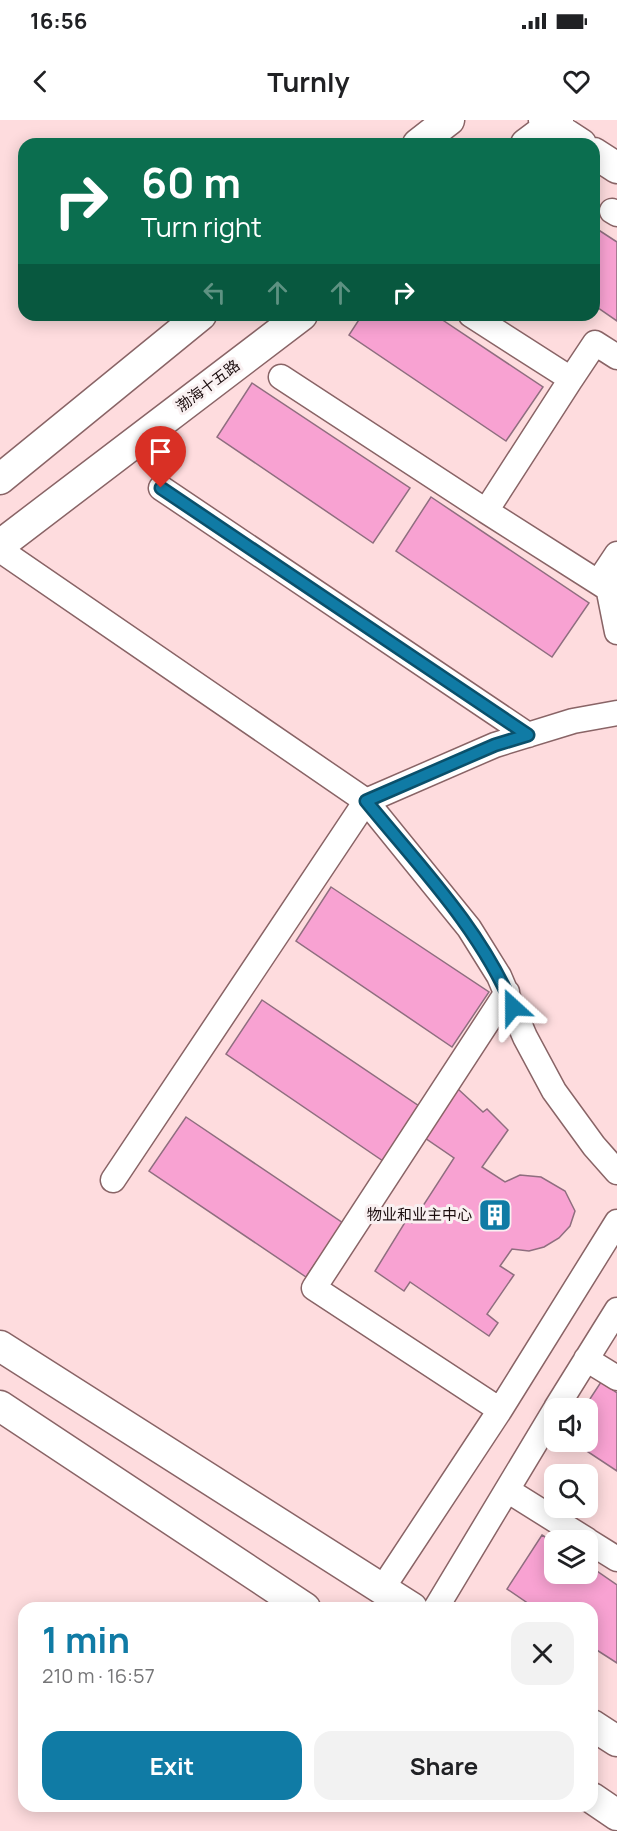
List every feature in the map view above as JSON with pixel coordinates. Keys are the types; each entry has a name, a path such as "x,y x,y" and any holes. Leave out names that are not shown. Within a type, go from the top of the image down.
{"street":[{"path":"426,138 450,120"},
{"path":"533,138 551,122 573,138"},
{"path":"600,157 617,168"},
{"path":"0,479 194,321"},
{"name":"渤海十五路","path":"0,545 294,321"},
{"path":"480,321 572,379"},
{"path":"486,511 595,343 617,357"},
{"path":"281,377 607,588"},
{"path":"161,488 528,735"},
{"path":"0,550 366,801 469,928 507,992 525,1037 554,1091 594,1146 617,1172"},
{"path":"617,554 605,572 617,632"},
{"path":"113,1180 366,801 495,745 573,721 617,713"},
{"path":"500,1410 314,1288 507,992"},
{"path":"382,1589 500,1410 617,1222"},
{"path":"562,1398 617,1311"},
{"path":"0,1346 403,1602"},
{"path":"586,1359 617,1378"},
{"path":"0,1406 296,1602"},
{"path":"440,1602 544,1428"},
{"path":"507,1490 571,1530"},
{"path":"598,1547 617,1559"},
{"path":"598,1729 617,1741"},
{"path":"598,1802 617,1815"}],"building":[{"path":"600,231 617,242 617,321 600,309"},
{"path":"358,321 444,321 543,387 506,441 349,335"},
{"path":"252,383 410,488 373,543 217,437"},
{"path":"431,497 589,603 552,657 396,551"},
{"path":"331,887 489,992 452,1047 296,941"},
{"path":"262,1000 419,1106 383,1161 226,1054"},
{"name":"物业和业主中心","path":"458,1089 483,1112 487,1109 508,1130 482,1167 505,1182 520,1175 541,1177 565,1191 575,1211 570,1226 559,1238 544,1247 529,1251 512,1249 500,1266 514,1275 487,1314 498,1323 489,1336 410,1282 404,1291 375,1271 407,1219 412,1223 454,1158 425,1138"},
{"path":"186,1117 343,1223 306,1277 149,1171"},
{"path":"601,1382 617,1393 617,1471 588,1452 598,1452 598,1398 591,1398"},
{"path":"542,1535 544,1536 544,1584 598,1584 598,1572 617,1585 617,1663 598,1651 598,1602 526,1602 507,1589"}],"place":[{"name":"物业和业主中心","path":"495,1215"}],"route":[{"path":"161,488 528,735 495,745 366,801 469,928 499,976 513,1007"}]}
